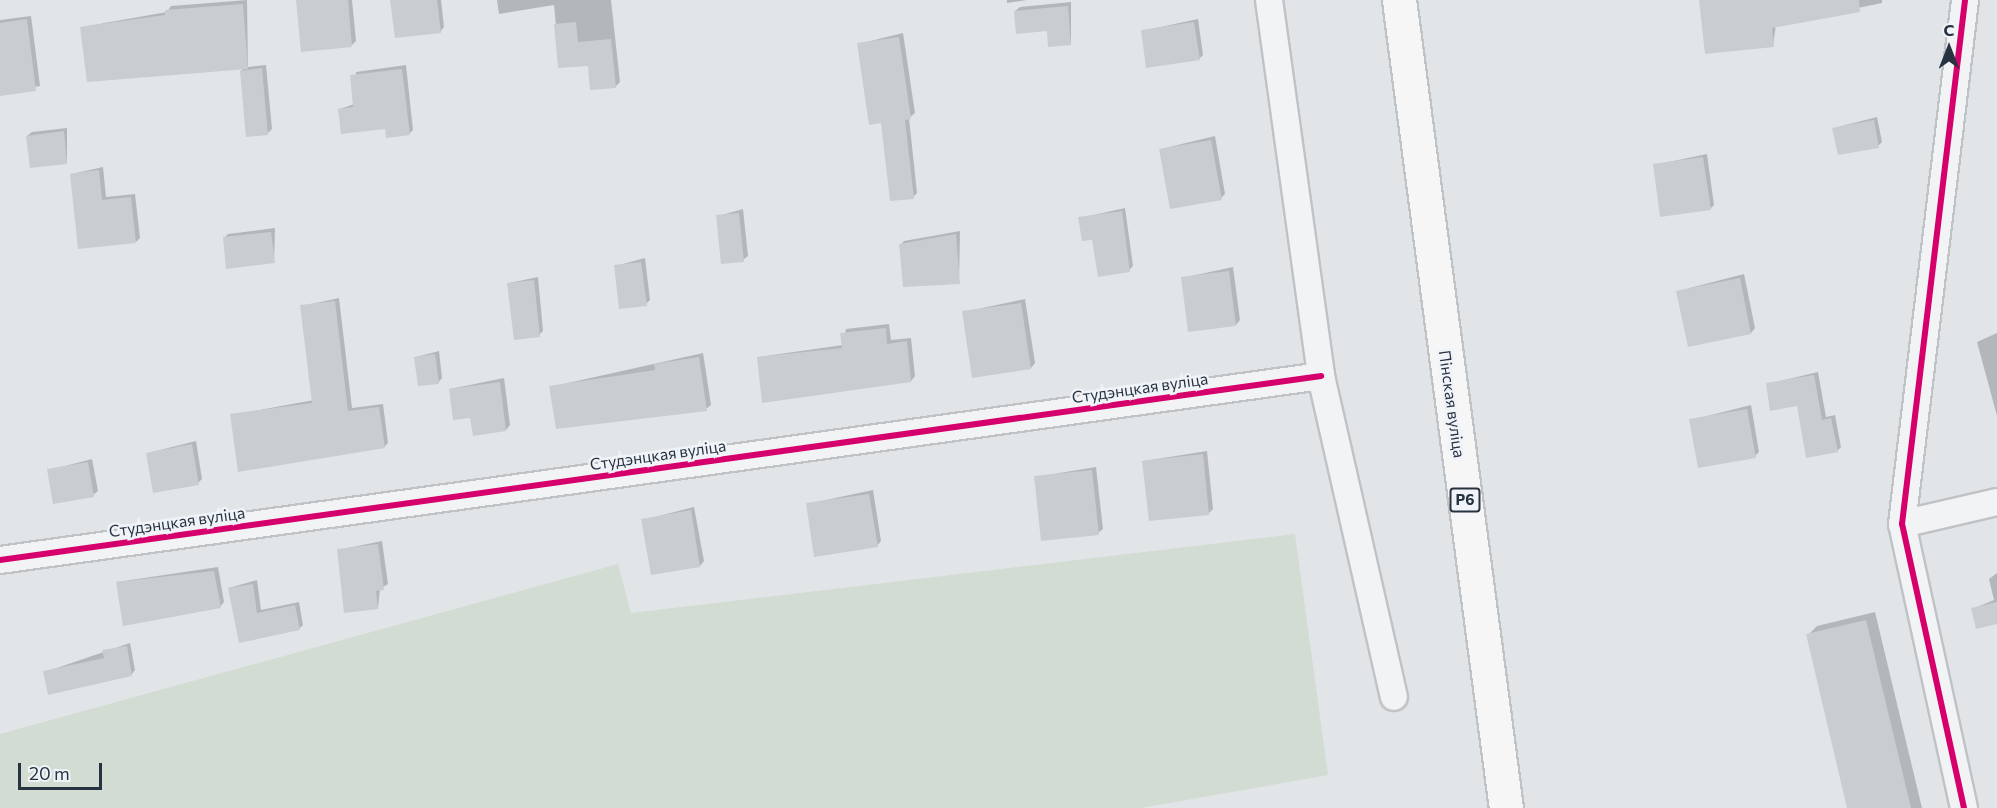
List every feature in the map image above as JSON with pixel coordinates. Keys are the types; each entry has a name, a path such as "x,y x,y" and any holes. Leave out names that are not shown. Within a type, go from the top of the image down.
{"main road":[{"name":"Пінская вуліца","path":"1399,0 1506,808"}],"street":[{"path":"1269,0 1320,376 1394,697"},
{"path":"1964,808 1902,524 1965,0"},
{"name":"Студэнцкая вуліца","path":"0,560 1320,376"},
{"path":"1902,524 1997,502"}],"shaded area":[{"path":"1295,534 1328,775 1141,808 0,808 0,734 618,564 631,613"}],"building":[{"path":"296,0 348,0 352,47 301,52"},
{"path":"390,0 437,0 441,33 395,38"},
{"path":"1699,0 1859,0 1860,12 1772,28 1774,47 1705,54"},
{"path":"243,4 248,69 87,82 80,27 165,15 165,10"},
{"path":"1068,6 1071,45 1048,47 1047,31 1016,34 1014,11"},
{"path":"27,19 36,91 0,96 0,23"},
{"path":"576,22 578,42 611,39 616,88 590,90 588,66 558,68 554,24"},
{"path":"1194,22 1200,60 1146,68 1141,30"},
{"path":"899,37 911,119 905,120 914,199 890,201 881,123 869,125 857,43"},
{"path":"262,68 268,135 246,137 240,71"},
{"path":"402,69 410,135 386,138 385,129 341,134 338,109 353,107 350,75"},
{"path":"1874,120 1879,148 1838,155 1832,128"},
{"path":"64,131 67,164 30,168 26,136"},
{"path":"1211,140 1222,200 1170,209 1159,149"},
{"path":"1703,157 1711,210 1660,217 1653,164"},
{"path":"99,170 102,200 131,197 136,243 78,249 70,174"},
{"path":"1122,211 1130,272 1098,277 1092,240 1082,241 1078,217"},
{"path":"739,213 744,262 721,264 716,215"},
{"path":"271,232 275,263 226,269 223,237"},
{"path":"956,234 960,284 903,287 899,244"},
{"path":"641,262 647,306 619,309 614,265"},
{"path":"1229,271 1236,326 1188,332 1181,277"},
{"path":"1740,278 1751,334 1688,347 1676,291"},
{"path":"534,280 540,337 514,340 507,283"},
{"path":"335,301 348,411 379,407 385,448 238,472 230,414 312,403 300,305"},
{"path":"1021,303 1031,369 972,378 962,311"},
{"path":"886,328 887,344 907,341 911,382 762,403 757,357 842,348 840,333"},
{"path":"435,354 439,384 418,386 414,357"},
{"path":"699,357 707,411 556,429 549,386 655,370 654,364"},
{"path":"1814,375 1822,420 1831,418 1838,452 1806,458 1797,406 1770,411 1766,383"},
{"path":"500,382 506,431 473,436 470,418 453,420 449,389"},
{"path":"1747,409 1756,458 1698,468 1689,419"},
{"path":"192,444 199,485 153,493 146,453"},
{"path":"1203,454 1209,515 1149,521 1142,461"},
{"path":"88,462 94,497 53,504 47,469"},
{"path":"1092,470 1099,535 1041,541 1034,476"},
{"path":"869,494 878,547 814,557 806,503"},
{"path":"691,510 700,567 651,575 641,519"},
{"path":"378,544 384,590 376,591 378,609 344,613 337,549"},
{"path":"214,571 221,608 123,626 116,582"},
{"path":"253,584 257,613 295,605 300,630 239,643 228,588"},
{"path":"1997,602 1997,624 1976,629 1971,608"},
{"path":"1866,620 1911,808 1847,808 1806,634"},
{"path":"127,646 132,676 48,695 43,671 104,658 102,650"}],"cycle path":[{"path":"1964,808 1902,524 1965,0"},
{"path":"0,560 1321,376"}]}
